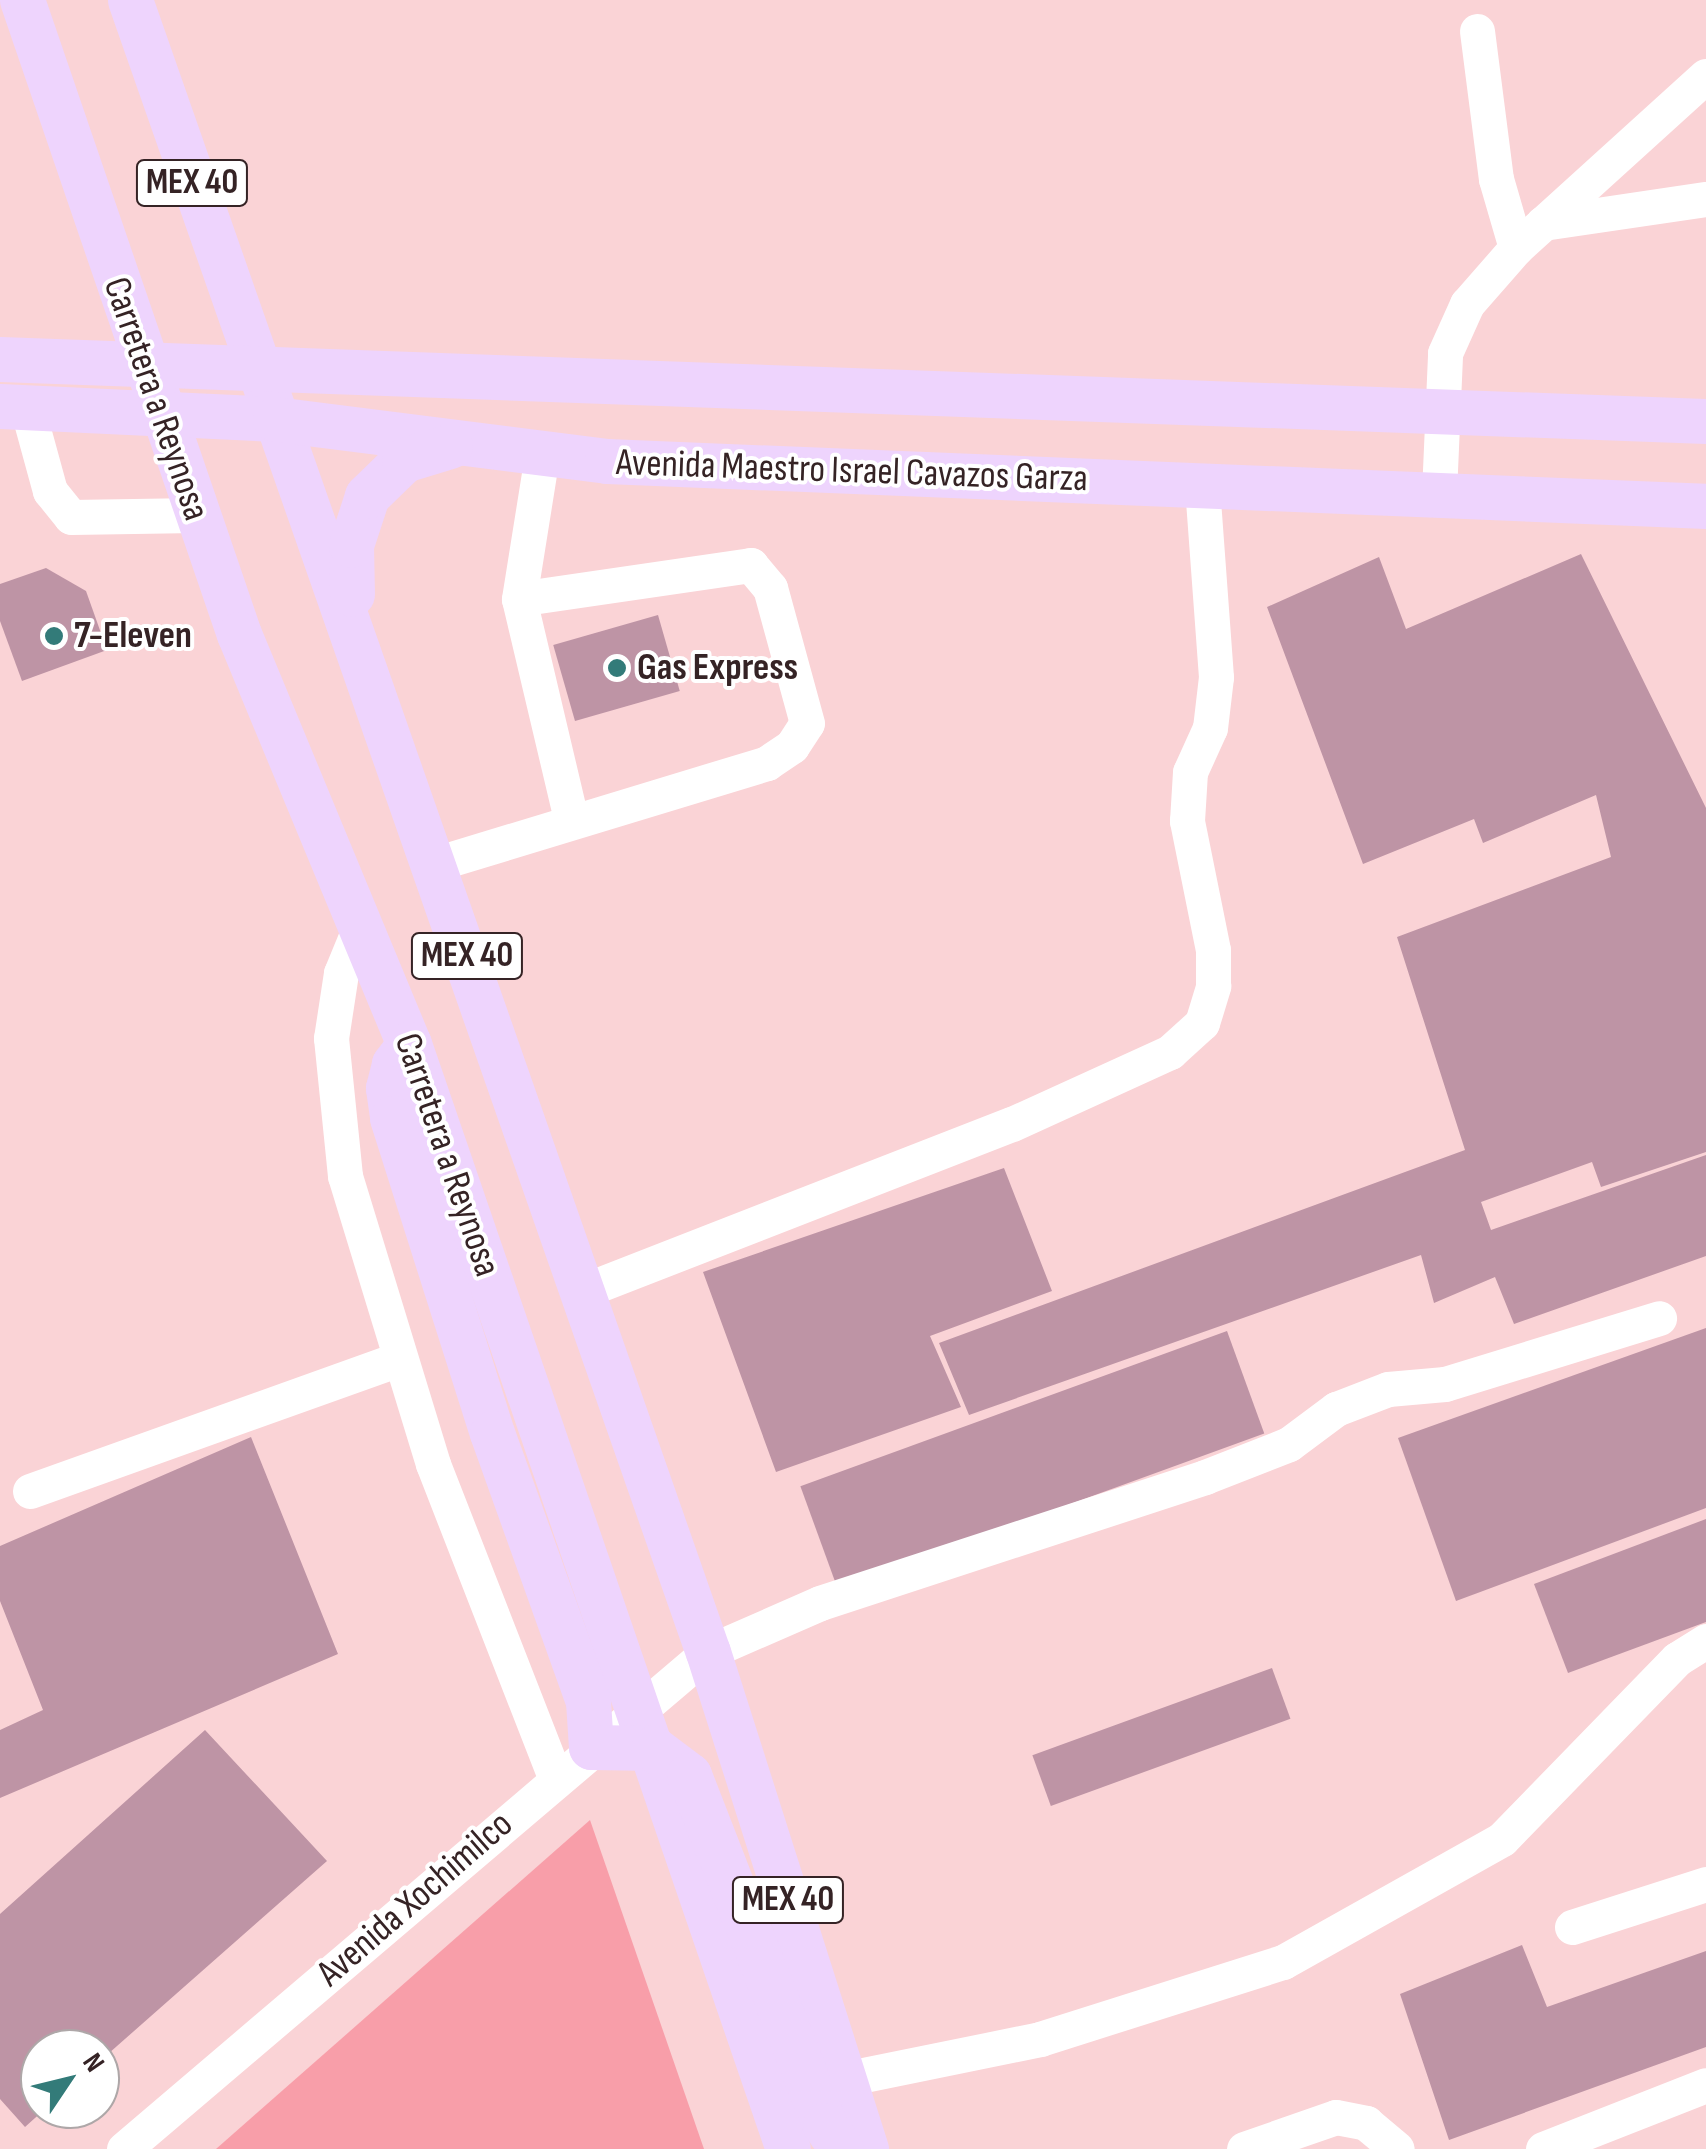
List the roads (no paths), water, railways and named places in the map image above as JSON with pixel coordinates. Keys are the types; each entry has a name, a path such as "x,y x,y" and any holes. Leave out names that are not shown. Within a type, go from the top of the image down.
{"main road":[{"name":"Carretera a Reynosa","path":"22,0 196,515 274,720 362,922 409,1044 788,2149"},
{"path":"102,0 123,58 180,148"},
{"name":"MEX 40","path":"130,0 254,366 352,621 708,1652 866,2149"},
{"path":"0,358 1706,421"},
{"name":"Avenida Maestro Israel Cavazos Garza","path":"13,407 275,419 542,455 1202,487 1706,506"},
{"path":"352,621 351,545 367,496 404,460 455,444"},
{"path":"409,1044 391,1076 392,1118 492,1433 588,1701 591,1747 646,1728 679,1764 700,1798 825,2125 840,2149"}],"street":[{"path":"1477,31 1496,180 1516,248"},
{"path":"1439,493 1441,413 1452,336 1467,304 1516,248 1706,76"},
{"path":"1542,224 1706,199"},
{"path":"13,407 50,490 71,516 196,515"},
{"path":"542,455 520,599 572,819"},
{"path":"583,1291 1012,1124 1170,1052 1202,1023 1214,986 1214,950 1187,821 1190,772 1210,728 1216,677 1202,487"},
{"path":"436,864 766,762 792,746 807,723 803,692 770,588 750,565 520,599"},
{"path":"362,922 341,973 330,1038 344,1176 398,1359 556,1778"},
{"path":"646,1728 708,1652 820,1603 1205,1477 1289,1444 1336,1409 1388,1389 1445,1384 1659,1318"},
{"path":"30,1491 398,1359"},
{"path":"844,2079 1040,2039 1283,1962 1502,1839 1678,1659 1706,1641"},
{"name":"Avenida Xochimilco","path":"124,2149 591,1747"},
{"path":"1572,1927 1706,1884"},
{"path":"1543,2149 1706,2085"},
{"path":"1244,2149 1336,2117 1366,2123 1397,2149"}],"place":[{"name":"7-Eleven","path":"54,636"},
{"name":"Gas Express","path":"617,668"}]}
